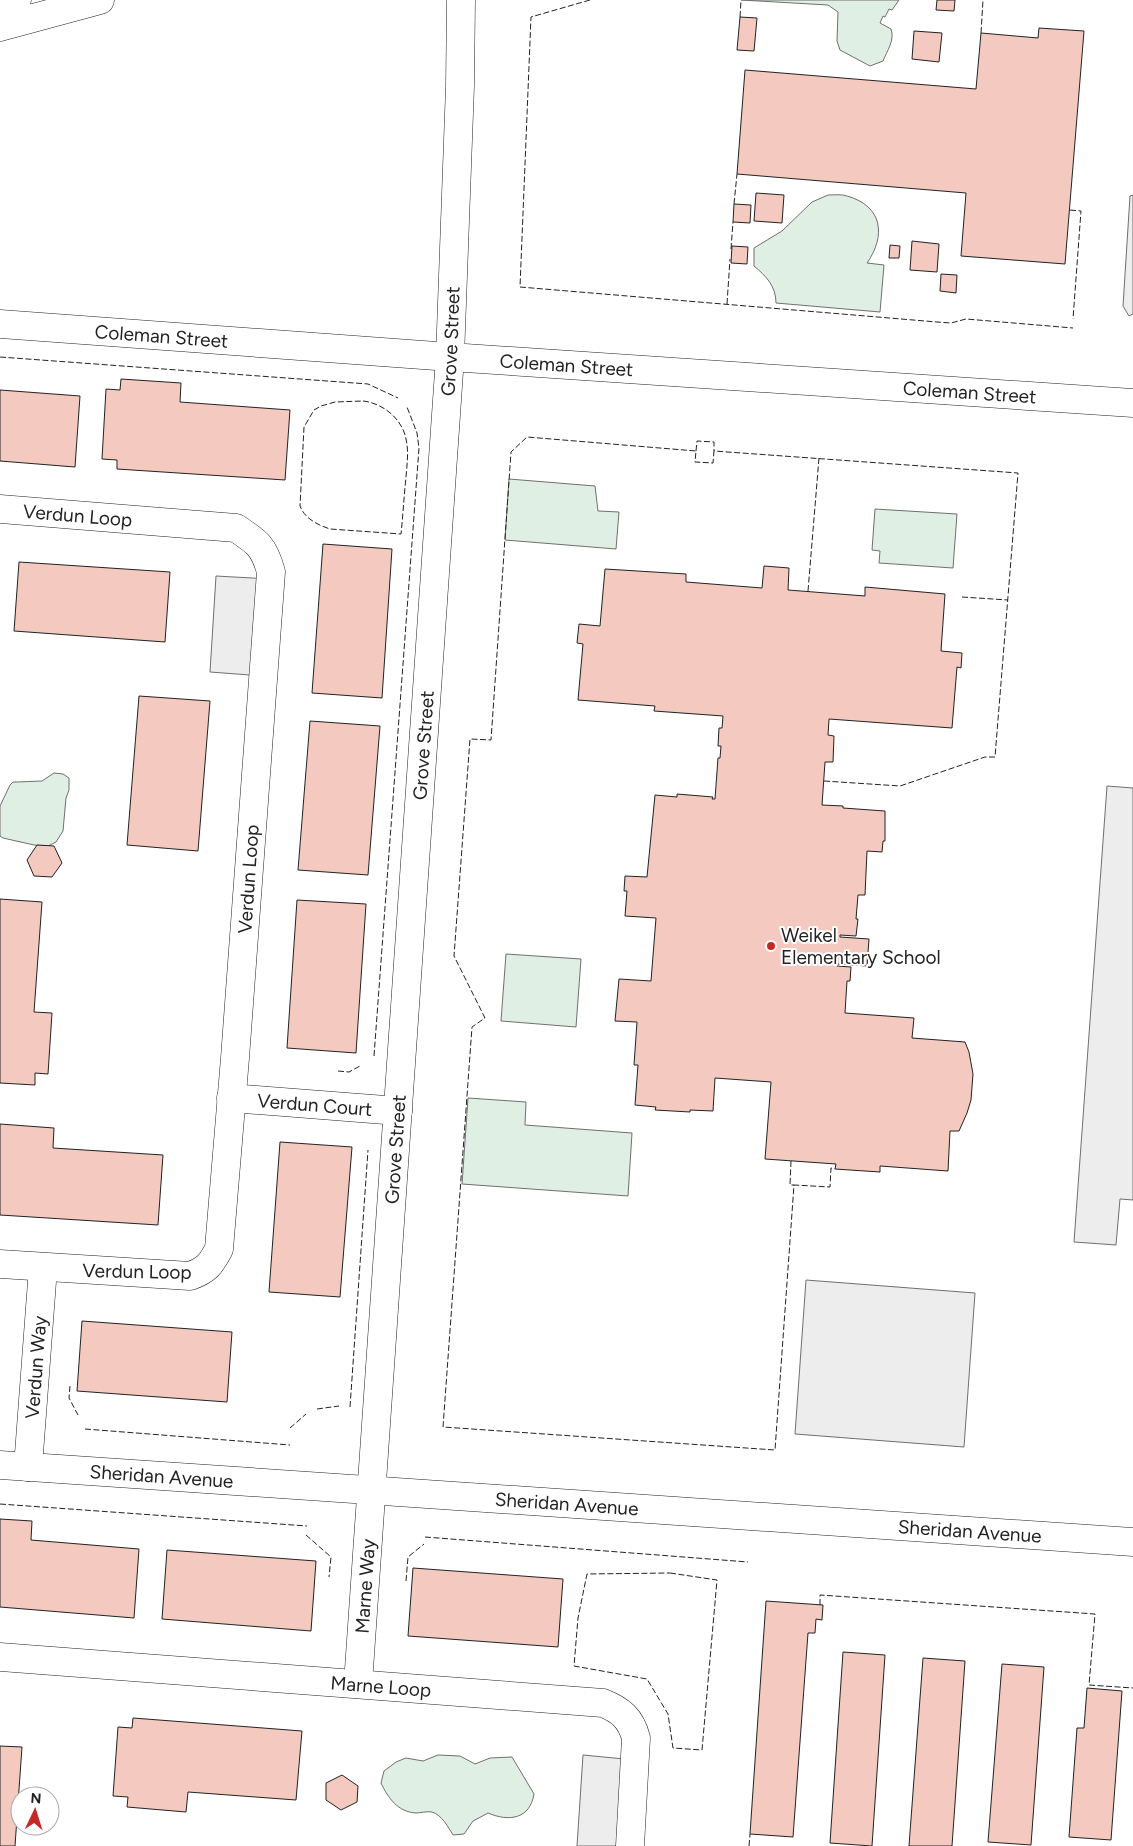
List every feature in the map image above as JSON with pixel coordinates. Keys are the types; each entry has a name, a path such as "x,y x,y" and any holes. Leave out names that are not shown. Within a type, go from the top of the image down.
{"street":[{"path":"0,2 17,0"},
{"path":"0,28 100,0"},
{"name":"Grove Street","path":"372,1489 450,357 460,86 461,0"},
{"name":"Coleman Street","path":"0,324 450,357 1133,403"},
{"name":"Verdun Loop","path":"0,510 236,528 255,541 266,554 271,572 219,1249 203,1272 190,1276 0,1264"},
{"name":"Verdun Court","path":"232,1098 398,1111"},
{"name":"Verdun Way","path":"28,1467 42,1268"},
{"name":"Sheridan Avenue","path":"0,1465 1133,1542"},
{"name":"Marne Way","path":"358,1684 372,1489"},
{"name":"Marne Loop","path":"0,1657 603,1703 613,1707 629,1719 634,1727 636,1738 630,1846"}],"green space":[{"path":"741,0 899,0 892,10 889,9 885,17 883,16 880,23 891,29 892,33 883,61 870,66 840,50 837,41 838,12 828,5"},
{"path":"828,195 845,195 859,201 868,207 878,223 877,243 867,263 884,265 880,312 776,303 772,286 754,266 754,248 782,231 812,202"},
{"path":"509,479 595,486 598,511 619,512 616,549 505,540"},
{"path":"875,509 957,514 953,568 879,563 880,551 872,550"},
{"path":"54,773 63,774 69,778 63,831 56,842 48,846 34,845 0,836 0,806 10,785 13,782 42,781"},
{"path":"506,954 581,959 576,1027 501,1021"},
{"path":"468,1098 526,1102 525,1125 632,1133 628,1196 462,1184"},
{"path":"438,1755 460,1756 475,1764 490,1758 512,1757 534,1794 532,1802 528,1809 517,1816 511,1818 488,1813 473,1821 464,1834 453,1835 436,1814 430,1812 410,1812 399,1807 390,1799 381,1783 384,1771 396,1762 406,1758 423,1761"}],"shaded area":[{"path":"1133,195 1133,314 1129,316 1123,306 1130,196"},
{"path":"216,576 270,579 263,676 210,672"},
{"path":"1107,786 1133,788 1133,1200 1120,1199 1116,1245 1074,1242"},
{"path":"806,1280 975,1293 964,1447 795,1434"},
{"path":"583,1755 635,1760 630,1846 577,1846"}],"building":[{"path":"937,0 955,0 954,11 936,10"},
{"path":"740,17 757,18 754,51 737,50"},
{"path":"1039,28 1084,31 1065,264 961,256 966,193 737,174 745,70 976,89 981,33 1038,38"},
{"path":"914,31 942,33 939,62 912,59"},
{"path":"756,193 784,195 782,223 754,221"},
{"path":"734,204 751,205 750,223 733,222"},
{"path":"912,241 939,244 937,272 910,270"},
{"path":"890,245 900,246 899,258 889,258"},
{"path":"732,246 748,247 747,264 731,263"},
{"path":"941,274 957,275 956,293 940,291"},
{"path":"121,379 181,383 180,402 290,410 285,480 117,469 117,460 102,459 106,389 120,390"},
{"path":"0,390 80,396 75,467 0,461"},
{"path":"323,544 392,549 382,698 312,693"},
{"path":"19,562 170,572 165,642 14,631"},
{"path":"764,566 789,568 788,590 865,596 865,587 945,594 941,651 962,653 961,668 957,667 952,728 829,719 828,735 834,736 833,762 825,762 822,805 885,811 885,841 883,841 882,852 867,851 865,895 858,895 856,936 840,935 840,937 869,939 867,966 838,964 837,966 851,967 850,981 847,981 845,1013 914,1018 912,1038 965,1042 969,1052 973,1074 971,1100 959,1131 950,1131 948,1171 880,1166 880,1172 835,1169 836,1164 765,1159 771,1082 715,1078 713,1111 655,1110 656,1107 635,1105 638,1065 634,1065 637,1022 615,1021 619,979 651,981 656,918 625,916 627,891 624,891 625,876 647,877 655,795 677,797 677,794 713,797 712,799 715,799 718,758 720,758 721,746 718,746 719,728 722,728 723,716 654,711 655,706 578,700 583,644 577,643 579,624 600,626 605,569 686,574 686,582 762,588"},
{"path":"139,696 210,701 198,851 127,845"},
{"path":"310,721 380,726 368,875 298,870"},
{"path":"37,845 54,846 62,863 52,877 34,876 27,860"},
{"path":"0,899 42,902 34,1012 52,1013 48,1074 35,1073 35,1085 0,1083"},
{"path":"297,900 366,904 356,1053 287,1048"},
{"path":"0,1124 54,1128 53,1148 163,1155 158,1225 0,1215"},
{"path":"280,1142 352,1147 340,1297 269,1292"},
{"path":"82,1321 232,1332 227,1402 77,1391"},
{"path":"0,1519 32,1521 31,1540 139,1549 134,1618 0,1607"},
{"path":"167,1550 316,1561 311,1631 162,1619"},
{"path":"413,1568 563,1579 558,1647 408,1636"},
{"path":"766,1601 823,1605 822,1620 816,1619 815,1633 808,1633 793,1837 750,1834"},
{"path":"843,1652 885,1655 872,1846 830,1843"},
{"path":"923,1658 965,1661 952,1846 909,1846"},
{"path":"1002,1664 1044,1667 1031,1845 988,1842"},
{"path":"1087,1688 1122,1691 1111,1840 1069,1837 1077,1728 1084,1728"},
{"path":"133,1718 302,1731 296,1800 188,1792 186,1812 127,1807 128,1797 113,1796 118,1727 132,1728"},
{"path":"0,1746 22,1747 19,1786 10,1786 10,1836 16,1836 15,1846 0,1846"},
{"path":"342,1775 358,1786 357,1802 341,1810 326,1800 326,1783"}],"fence":[{"path":"590,0 531,17 520,287 937,322 951,323 966,319 1073,328"},
{"path":"740,17 741,0"},
{"path":"981,33 983,0"},
{"path":"734,204 737,174"},
{"path":"1070,210 1081,211 1073,319"},
{"path":"731,249 733,222"},
{"path":"727,304 730,259"},
{"path":"0,357 368,384 398,398"},
{"path":"363,401 384,408 396,418 404,431 408,458 401,534 330,529 305,515 300,506 304,427 314,410 335,402 363,401"},
{"path":"374,1056 419,448 417,433 407,407"},
{"path":"824,781 900,786 985,757 995,757 1018,473 714,451 713,463 695,462 696,451 527,437 511,452 491,740 470,739 454,956 485,1018 472,1027 443,1427 775,1450 794,1185 830,1187 831,1168 835,1169"},
{"path":"696,451 697,441 714,442 714,451"},
{"path":"808,591 819,458"},
{"path":"962,597 1008,600"},
{"path":"338,1071 349,1072 360,1066"},
{"path":"350,1407 368,1150"},
{"path":"791,1161 790,1185 794,1185"},
{"path":"70,1386 69,1398 78,1415"},
{"path":"317,1409 339,1406"},
{"path":"290,1428 306,1414"},
{"path":"85,1429 290,1445"},
{"path":"0,1504 307,1526"},
{"path":"306,1535 331,1557 329,1577"},
{"path":"425,1537 748,1562"},
{"path":"406,1581 408,1557 424,1544"},
{"path":"670,1573 717,1580 702,1750 673,1748 668,1714 647,1679 574,1666 578,1618 587,1574 670,1573"},
{"path":"820,1605 820,1595 1095,1614 1089,1685 1133,1688"},
{"path":"749,1846 750,1834"}],"place":[{"name":"Weikel Elementary School","path":"771,946"}]}
